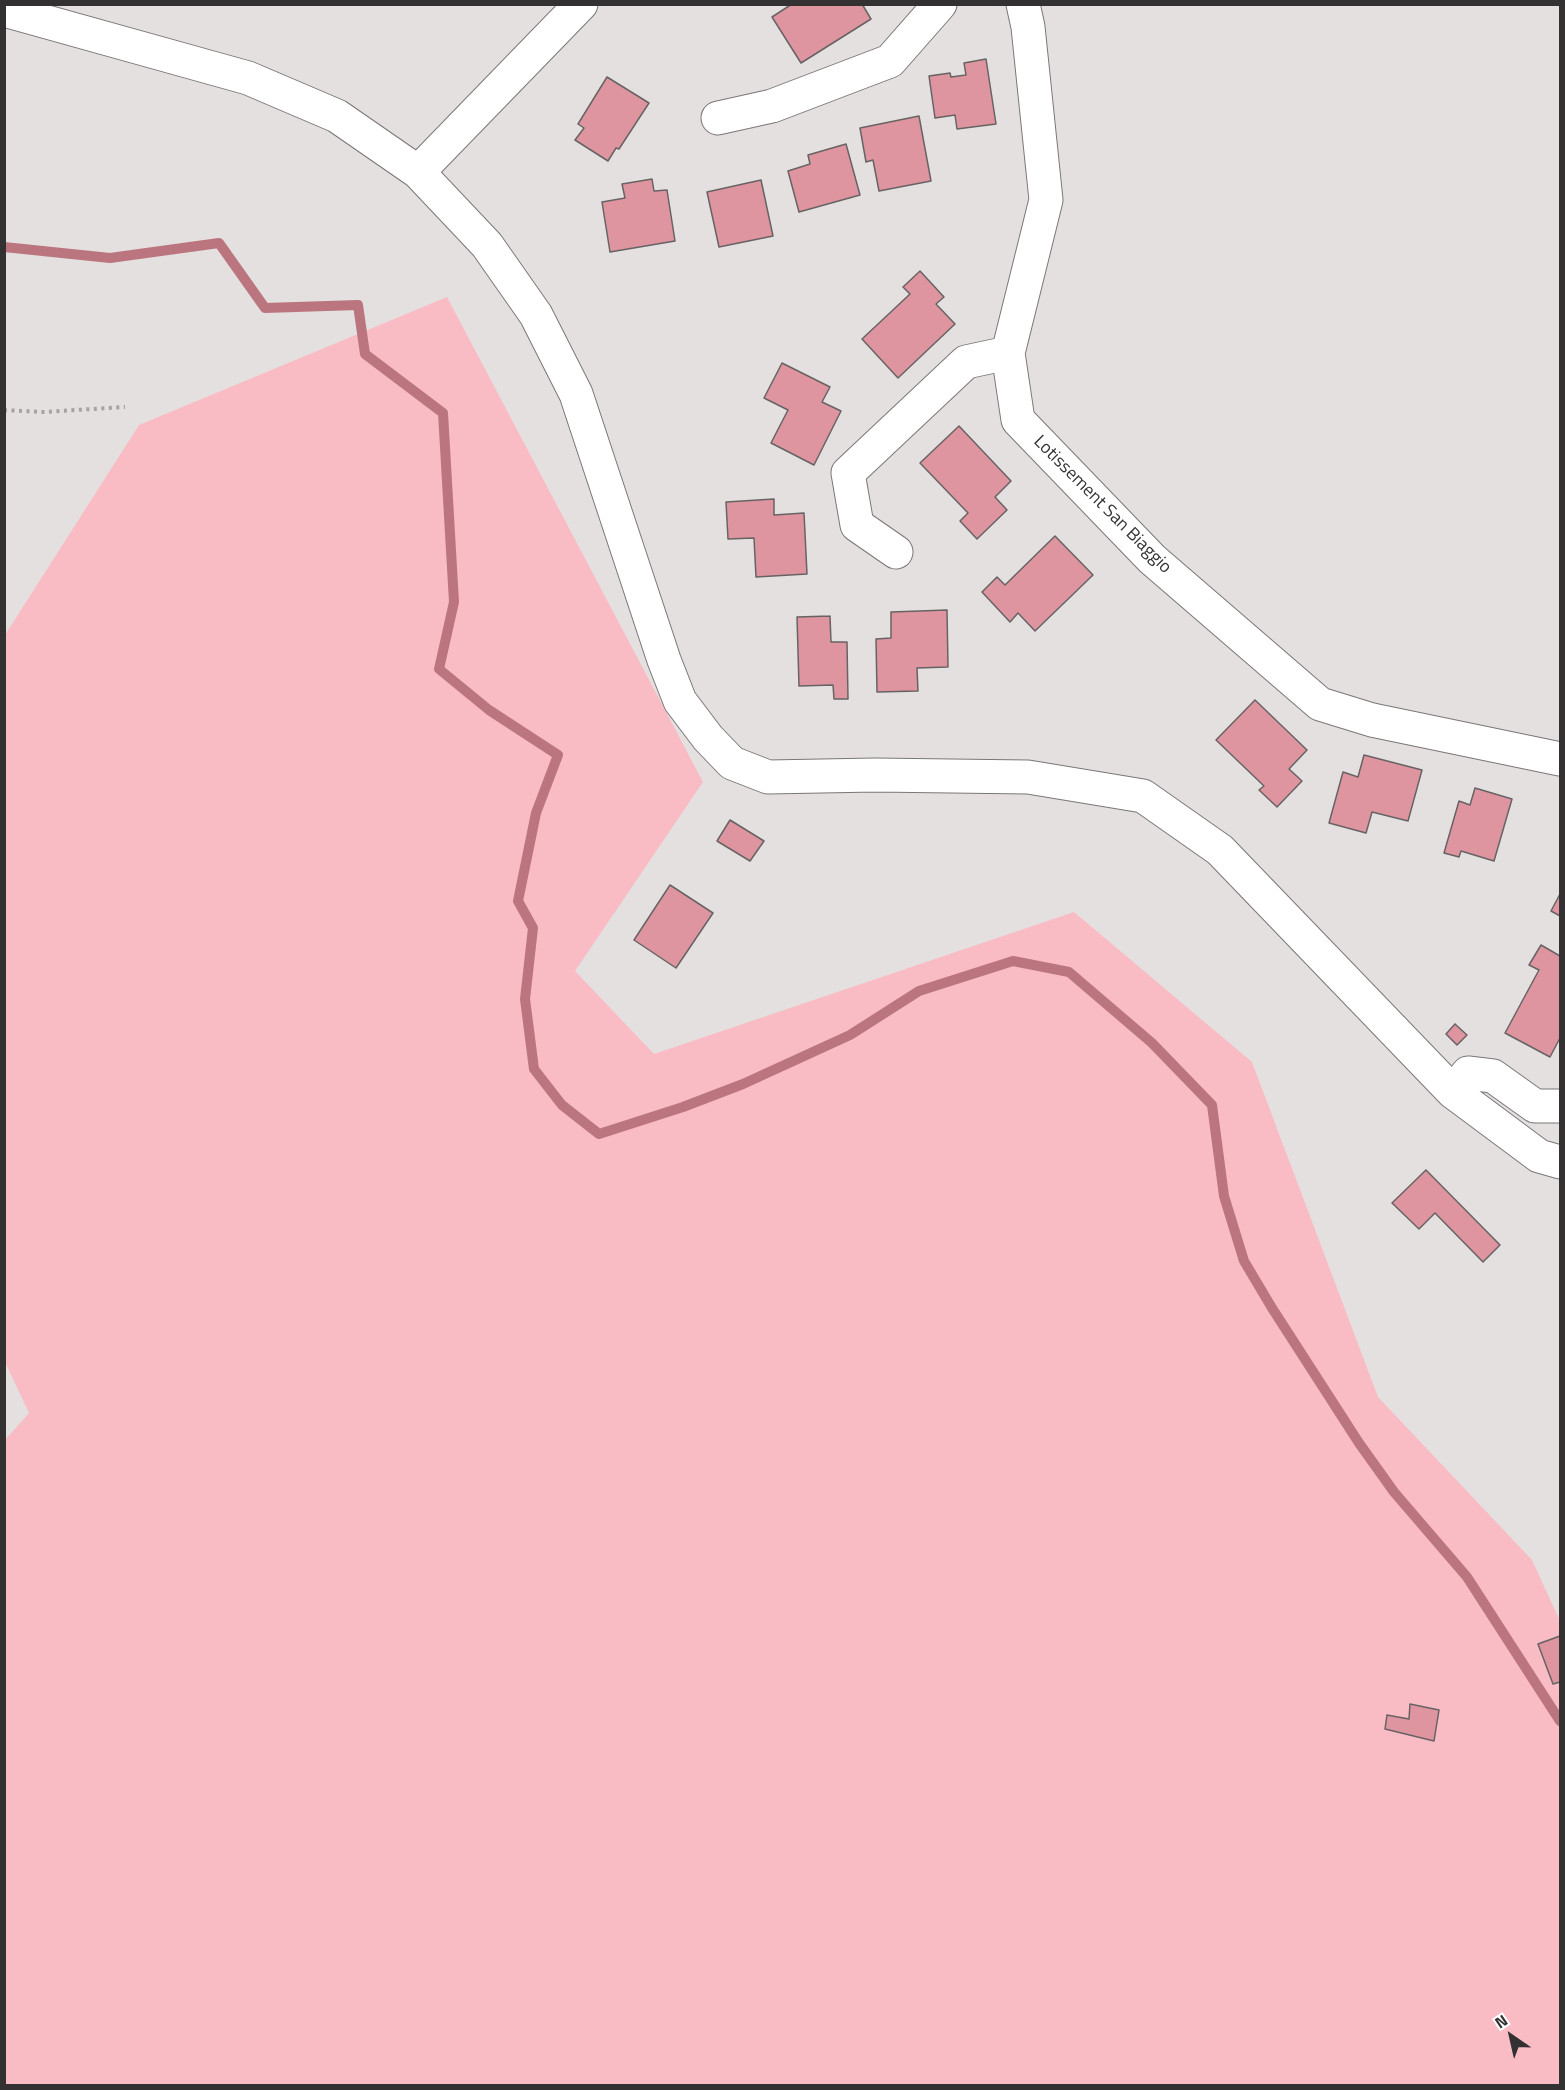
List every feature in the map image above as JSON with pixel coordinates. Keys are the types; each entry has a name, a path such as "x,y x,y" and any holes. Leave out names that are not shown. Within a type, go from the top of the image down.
{"street":[{"path":"418,172 581,4"},
{"path":"718,118 772,106 890,61 940,4"},
{"name":"Lotissement San Biaggio","path":"1023,4 1028,27 1046,200 1008,353 1018,420 1152,559 1320,704 1372,720 1560,759"},
{"path":"4,10 248,78 337,116 418,172 487,245 536,315 576,394 664,660 680,701 708,738 732,763 768,777 874,775 1028,777 1143,796 1220,850 1454,1092 1539,1156 1560,1162"},
{"path":"896,552 857,525 848,473 966,362 1008,353"},
{"path":"1454,1092 1468,1073 1493,1076 1535,1106 1560,1106"}],"path":[{"path":"4,410 43,412 125,407"}],"shaded area":[{"path":"447,297 703,782 575,971 654,1054 1074,912 1252,1062 1378,1397 1532,1560 1560,1621 1560,2085 5,2085 4,1441 29,1413 5,1362 5,635 139,425"}],"building":[{"path":"792,4 862,4 871,19 801,63 772,17"},
{"path":"986,59 996,124 957,129 955,115 935,118 929,76 950,73 951,77 966,75 964,63"},
{"path":"607,77 649,103 619,149 616,148 608,161 575,140 584,128 578,124"},
{"path":"919,116 931,181 879,191 873,160 866,162 860,128"},
{"path":"846,144 860,195 799,212 788,171 810,164 808,155"},
{"path":"652,179 654,191 667,190 675,241 610,252 602,202 625,198 622,184"},
{"path":"761,180 773,236 719,247 707,192"},
{"path":"920,271 944,297 936,304 955,324 898,378 862,339 910,294 903,287"},
{"path":"782,363 830,387 822,402 841,411 814,465 771,443 788,410 764,398"},
{"path":"959,426 1011,481 995,497 1007,510 977,539 960,521 968,513 920,463"},
{"path":"774,499 774,515 804,513 807,574 756,577 754,538 728,539 726,502"},
{"path":"1055,536 1093,575 1035,631 1018,613 1010,622 982,592 997,577 1005,585"},
{"path":"947,610 948,667 917,668 918,691 877,692 876,639 891,638 891,612"},
{"path":"830,616 831,642 847,642 848,699 834,699 833,685 799,686 797,617"},
{"path":"1255,700 1307,750 1289,769 1302,781 1277,807 1259,790 1264,786 1216,740"},
{"path":"1364,755 1422,770 1408,821 1372,812 1366,833 1329,823 1343,772 1358,777"},
{"path":"1475,788 1512,799 1494,861 1461,851 1459,857 1444,853 1459,801 1470,805"},
{"path":"730,820 764,841 750,861 717,841"},
{"path":"670,885 713,913 676,968 634,940"},
{"path":"1560,894 1560,916 1551,911"},
{"path":"1541,945 1560,956 1560,1038 1550,1057 1505,1033 1539,970 1529,965"},
{"path":"1455,1024 1467,1035 1457,1045 1446,1034"},
{"path":"1426,1170 1500,1245 1483,1262 1435,1213 1419,1229 1392,1203"},
{"path":"1560,1636 1560,1682 1553,1684 1538,1644"},
{"path":"1410,1704 1439,1710 1434,1741 1385,1729 1387,1715 1409,1719"}],"waterway":[{"path":"4,247 110,258 219,243 265,308 358,305 365,354 443,413 454,602 439,669 489,710 558,755 536,813 518,901 533,928 525,999 534,1069 562,1105 599,1134 683,1107 743,1084 850,1035 919,991 1013,961 1069,972 1152,1043 1212,1105 1224,1196 1244,1261 1359,1443 1394,1492 1467,1577 1560,1721"}]}
